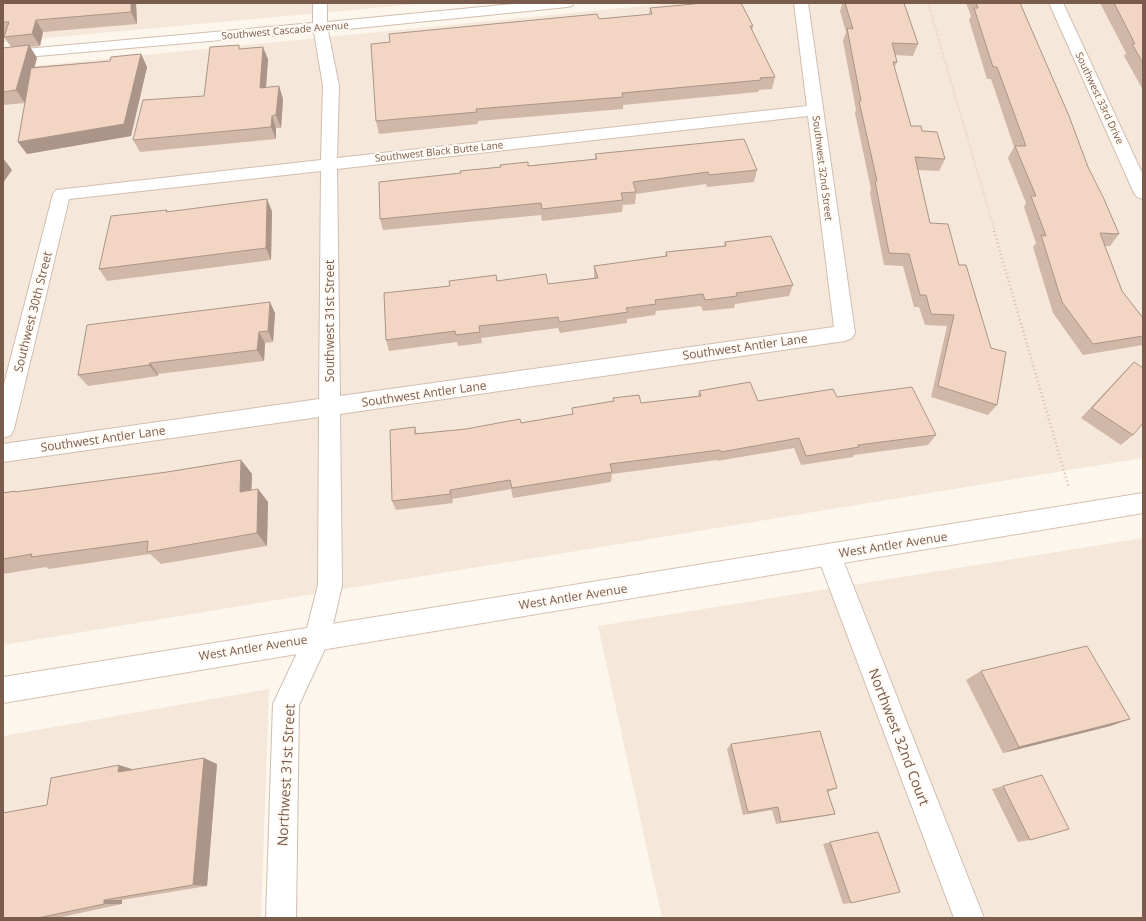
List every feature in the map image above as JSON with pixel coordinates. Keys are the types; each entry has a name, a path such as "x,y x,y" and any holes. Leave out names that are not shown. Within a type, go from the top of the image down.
{"street":[{"name":"Southwest 31st Street","path":"317,638 330,585 331,407 329,164 331,86 320,28 320,3"},
{"name":"Southwest Cascade Avenue","path":"3,55 320,28 567,3"},
{"name":"Southwest 32nd Street","path":"802,3 845,332"},
{"name":"Southwest 33rd Drive","path":"1056,3 1143,193"},
{"name":"Southwest Black Butte Lane","path":"62,194 816,110"},
{"name":"Southwest 30th Street","path":"3,429 62,194"},
{"name":"Southwest Antler Lane","path":"3,453 845,332"},
{"name":"West Antler Avenue","path":"3,690 1143,503"},
{"name":"Northwest 32nd Court","path":"829,555 969,918"},
{"name":"Northwest 31st Street","path":"281,918 286,704 317,638"}],"path":[{"path":"928,3 1077,514"}],"shaded area":[{"path":"3,3 428,3 3,42"},
{"path":"673,3 1143,3 1143,458 3,645 3,69"},
{"path":"1143,538 1143,918 662,918 598,626"},
{"path":"269,689 261,918 3,918 3,736"}],"building":[{"path":"3,3 131,3 131,12 36,20 32,34 4,37 9,22 3,22"},
{"path":"704,3 741,3 753,26 750,26 775,77 760,78 761,80 622,93 623,97 476,109 477,112 376,121 371,44 390,42 389,34 597,14 599,19 652,14 650,8"},
{"path":"845,3 904,3 918,44 892,43 897,62 893,62 911,126 921,126 922,131 937,132 945,159 915,157 930,223 948,224 959,265 966,265 991,348 1006,352 997,405 938,386 954,315 931,314 926,295 920,295 909,254 889,253 875,181 877,181 859,101 861,101 847,28 853,29"},
{"path":"976,3 1020,3 1069,116 1088,167 1119,234 1100,233 1122,291 1143,318 1143,336 1093,344 1062,302 1041,235 1046,236 1031,196 1036,196 1015,146 1026,146 997,67 993,67 974,8 978,8"},
{"path":"1114,3 1143,3 1143,63 1132,44 1135,44"},
{"path":"29,45 16,90 3,92 3,48"},
{"path":"239,45 239,49 263,47 260,88 279,86 276,115 272,116 271,127 133,140 143,100 204,96 210,47"},
{"path":"141,54 124,124 18,142 31,68 110,61 111,57"},
{"path":"744,139 757,170 709,175 708,172 633,182 636,192 621,193 623,200 542,209 541,203 380,219 379,182 461,173 460,171 501,167 500,165 528,162 528,166 597,159 595,154"},
{"path":"267,199 266,248 99,269 111,216 167,210 166,212"},
{"path":"771,236 793,285 736,293 737,296 705,300 703,294 655,300 656,304 626,308 628,312 559,322 558,317 479,326 480,332 456,335 455,331 386,340 384,293 450,286 449,281 496,275 497,281 546,274 548,284 598,278 594,266 667,256 666,252 726,246 725,242"},
{"path":"270,302 268,331 259,332 257,350 150,363 149,365 78,375 87,325"},
{"path":"1134,362 1143,368 1143,423 1133,435 1092,408"},
{"path":"750,382 758,401 833,389 837,397 912,387 936,435 858,445 859,447 806,456 799,438 721,452 720,450 610,464 612,472 512,488 510,480 450,490 450,494 392,501 390,430 415,427 415,434 466,429 520,419 521,423 573,414 572,408 614,401 613,398 639,395 641,403 701,396 699,391"},
{"path":"241,460 240,492 258,489 257,533 147,552 148,541 31,557 32,554 3,559 3,493 167,472"},
{"path":"1087,646 1130,719 1019,747 981,671"},
{"path":"820,731 837,788 827,790 835,814 781,822 778,807 748,812 731,744"},
{"path":"204,758 193,885 104,900 104,904 38,918 3,918 3,813 47,805 51,778 119,765 118,772"},
{"path":"1042,775 1069,829 1030,840 1003,786"},
{"path":"878,832 900,892 851,903 830,842"}]}
